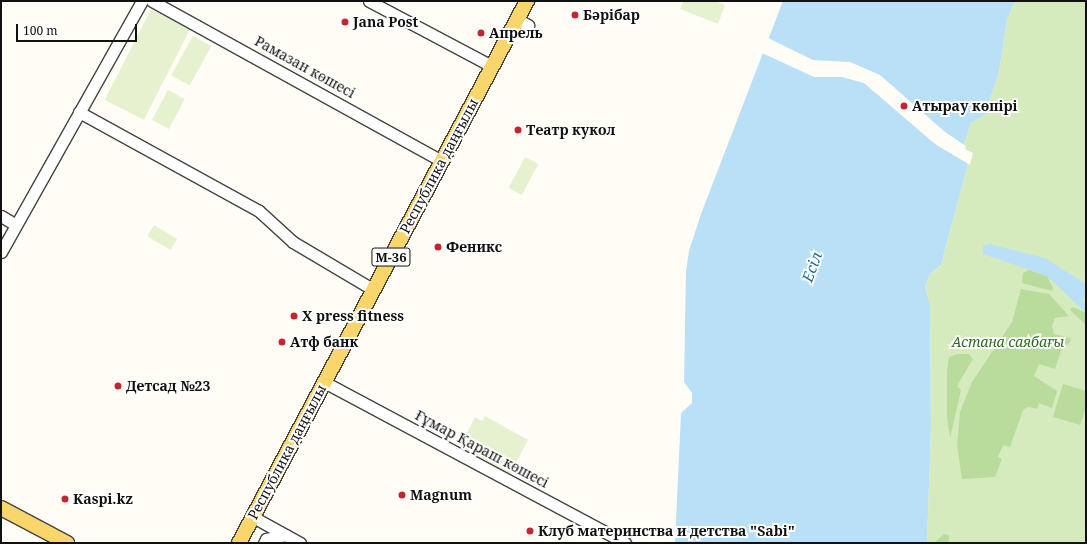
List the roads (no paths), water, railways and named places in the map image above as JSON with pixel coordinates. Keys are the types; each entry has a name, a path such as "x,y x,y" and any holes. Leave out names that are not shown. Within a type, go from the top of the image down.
{"main road":[{"name":"Республика даңғылы","path":"239,543 492,66 522,22 527,1"},
{"path":"1,508 67,543"},
{"path":"1,517 50,543"}],"street":[{"path":"1,252 142,1"},
{"name":"Рамазан көшесі","path":"152,1 442,160"},
{"path":"369,1 492,66"},
{"path":"79,112 259,211 293,242 374,290"},
{"path":"1,216 16,225"},
{"name":"Ғұмар Қараш көшесі","path":"324,382 625,543"},
{"path":"254,515 300,543"},
{"path":"265,541 286,535"}],"water":[{"name":"Есіл","path":"783,1 1015,1 1007,20 999,72 985,115 971,123 962,150 968,164 941,265 930,274 925,287 930,304 931,426 927,543 675,543 681,413 692,403 692,393 684,382 686,271 689,251 701,214"},
{"path":"989,244 1045,258 1086,284 1086,295 1082,300 1086,305 1086,313 1047,276 983,254 983,246"}],"place":[{"name":"Бәрібар","path":"575,15"},
{"name":"Jana Post","path":"345,22"},
{"name":"Апрель","path":"481,33"},
{"name":"Атырау көпірі","path":"904,106"},
{"name":"Театр кукол","path":"518,130"},
{"name":"Феникс","path":"438,247"},
{"name":"X press fitness","path":"294,316"},
{"name":"Атф банк","path":"282,342"},
{"name":"Детсад №23","path":"118,386"},
{"name":"Magnum","path":"402,495"},
{"name":"Kaspi.kz","path":"65,499"},
{"name":"Клуб материнства и детства \"Sabi\"","path":"530,531"}],"park label":[{"name":"Астана саябағы","path":"1008,342"}]}
